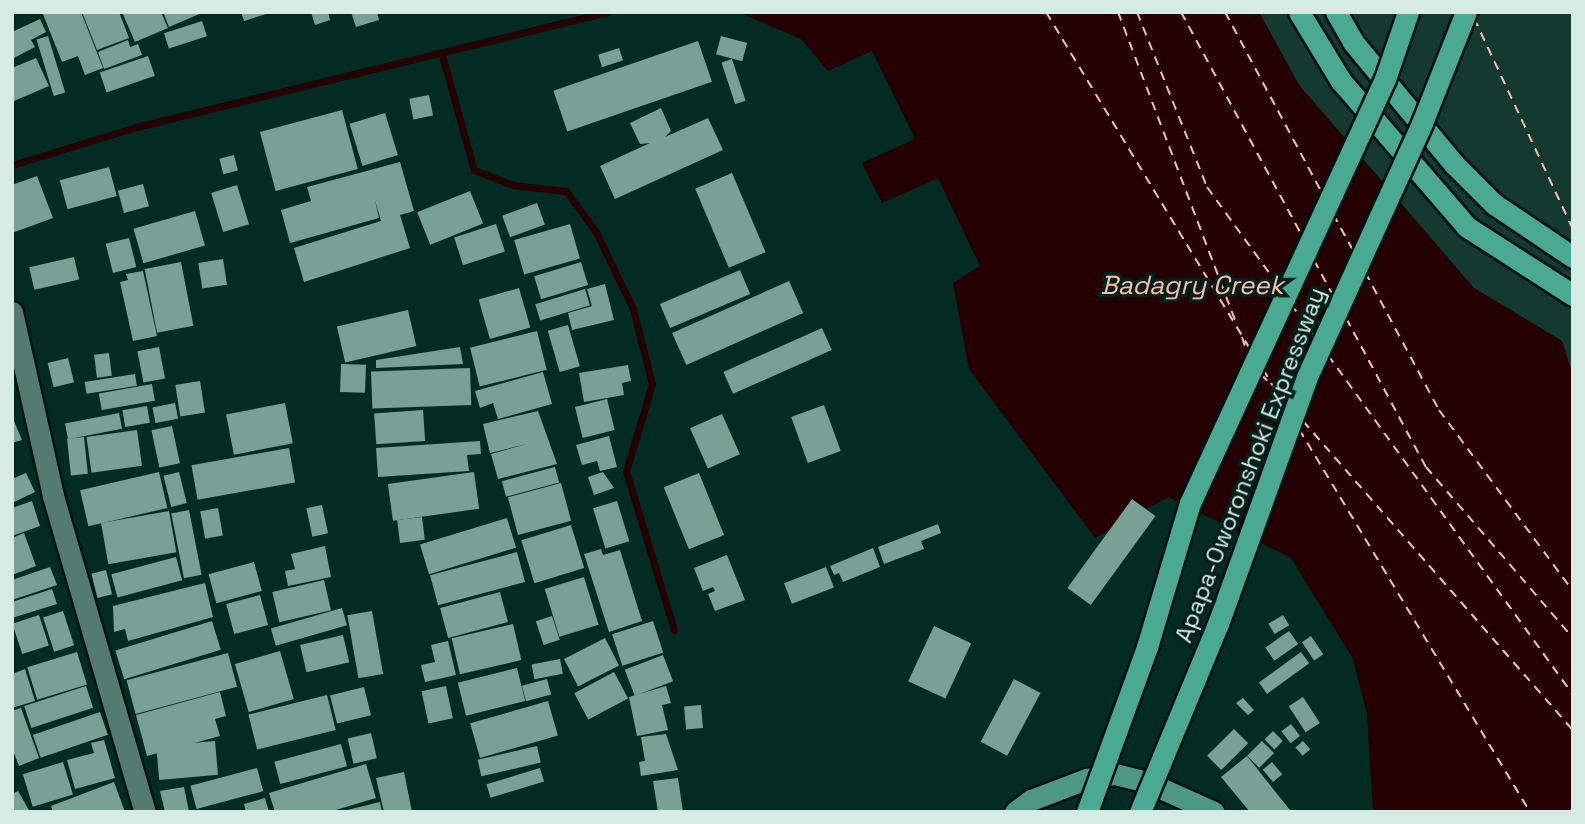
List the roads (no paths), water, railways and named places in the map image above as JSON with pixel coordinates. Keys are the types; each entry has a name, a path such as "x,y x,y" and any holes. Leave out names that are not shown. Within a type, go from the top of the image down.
{"highway":[{"path":"1299,12 1340,81 1467,228 1573,295"},
{"path":"1336,12 1353,41 1454,164 1494,204 1573,257"},
{"name":"Apapa-Oworonshoki Expressway","path":"1087,812 1147,647 1190,503 1385,79 1408,12"},
{"name":"Apapa-Oworonshoki Expressway","path":"1140,812 1217,624 1307,379 1422,123 1466,12"}],"main road":[{"path":"1015,812 1031,800 1086,779 1115,774 1147,782 1214,812"}],"street":[{"path":"12,312 53,496 145,812"}],"water":[{"name":"Badagry Creek","path":"738,12 1259,12 1299,85 1474,288 1562,341 1573,376 1573,812 1373,812 1367,714 1353,659 1291,558 1168,497 1095,538 969,369 953,283 980,266 938,178 882,203 862,163 915,139 872,51 828,71 801,39"}],"waterway":[{"path":"12,165 136,127 608,12"},
{"path":"442,55 474,170 513,185 566,191 596,232 633,309 652,384 626,471 674,630"}]}
